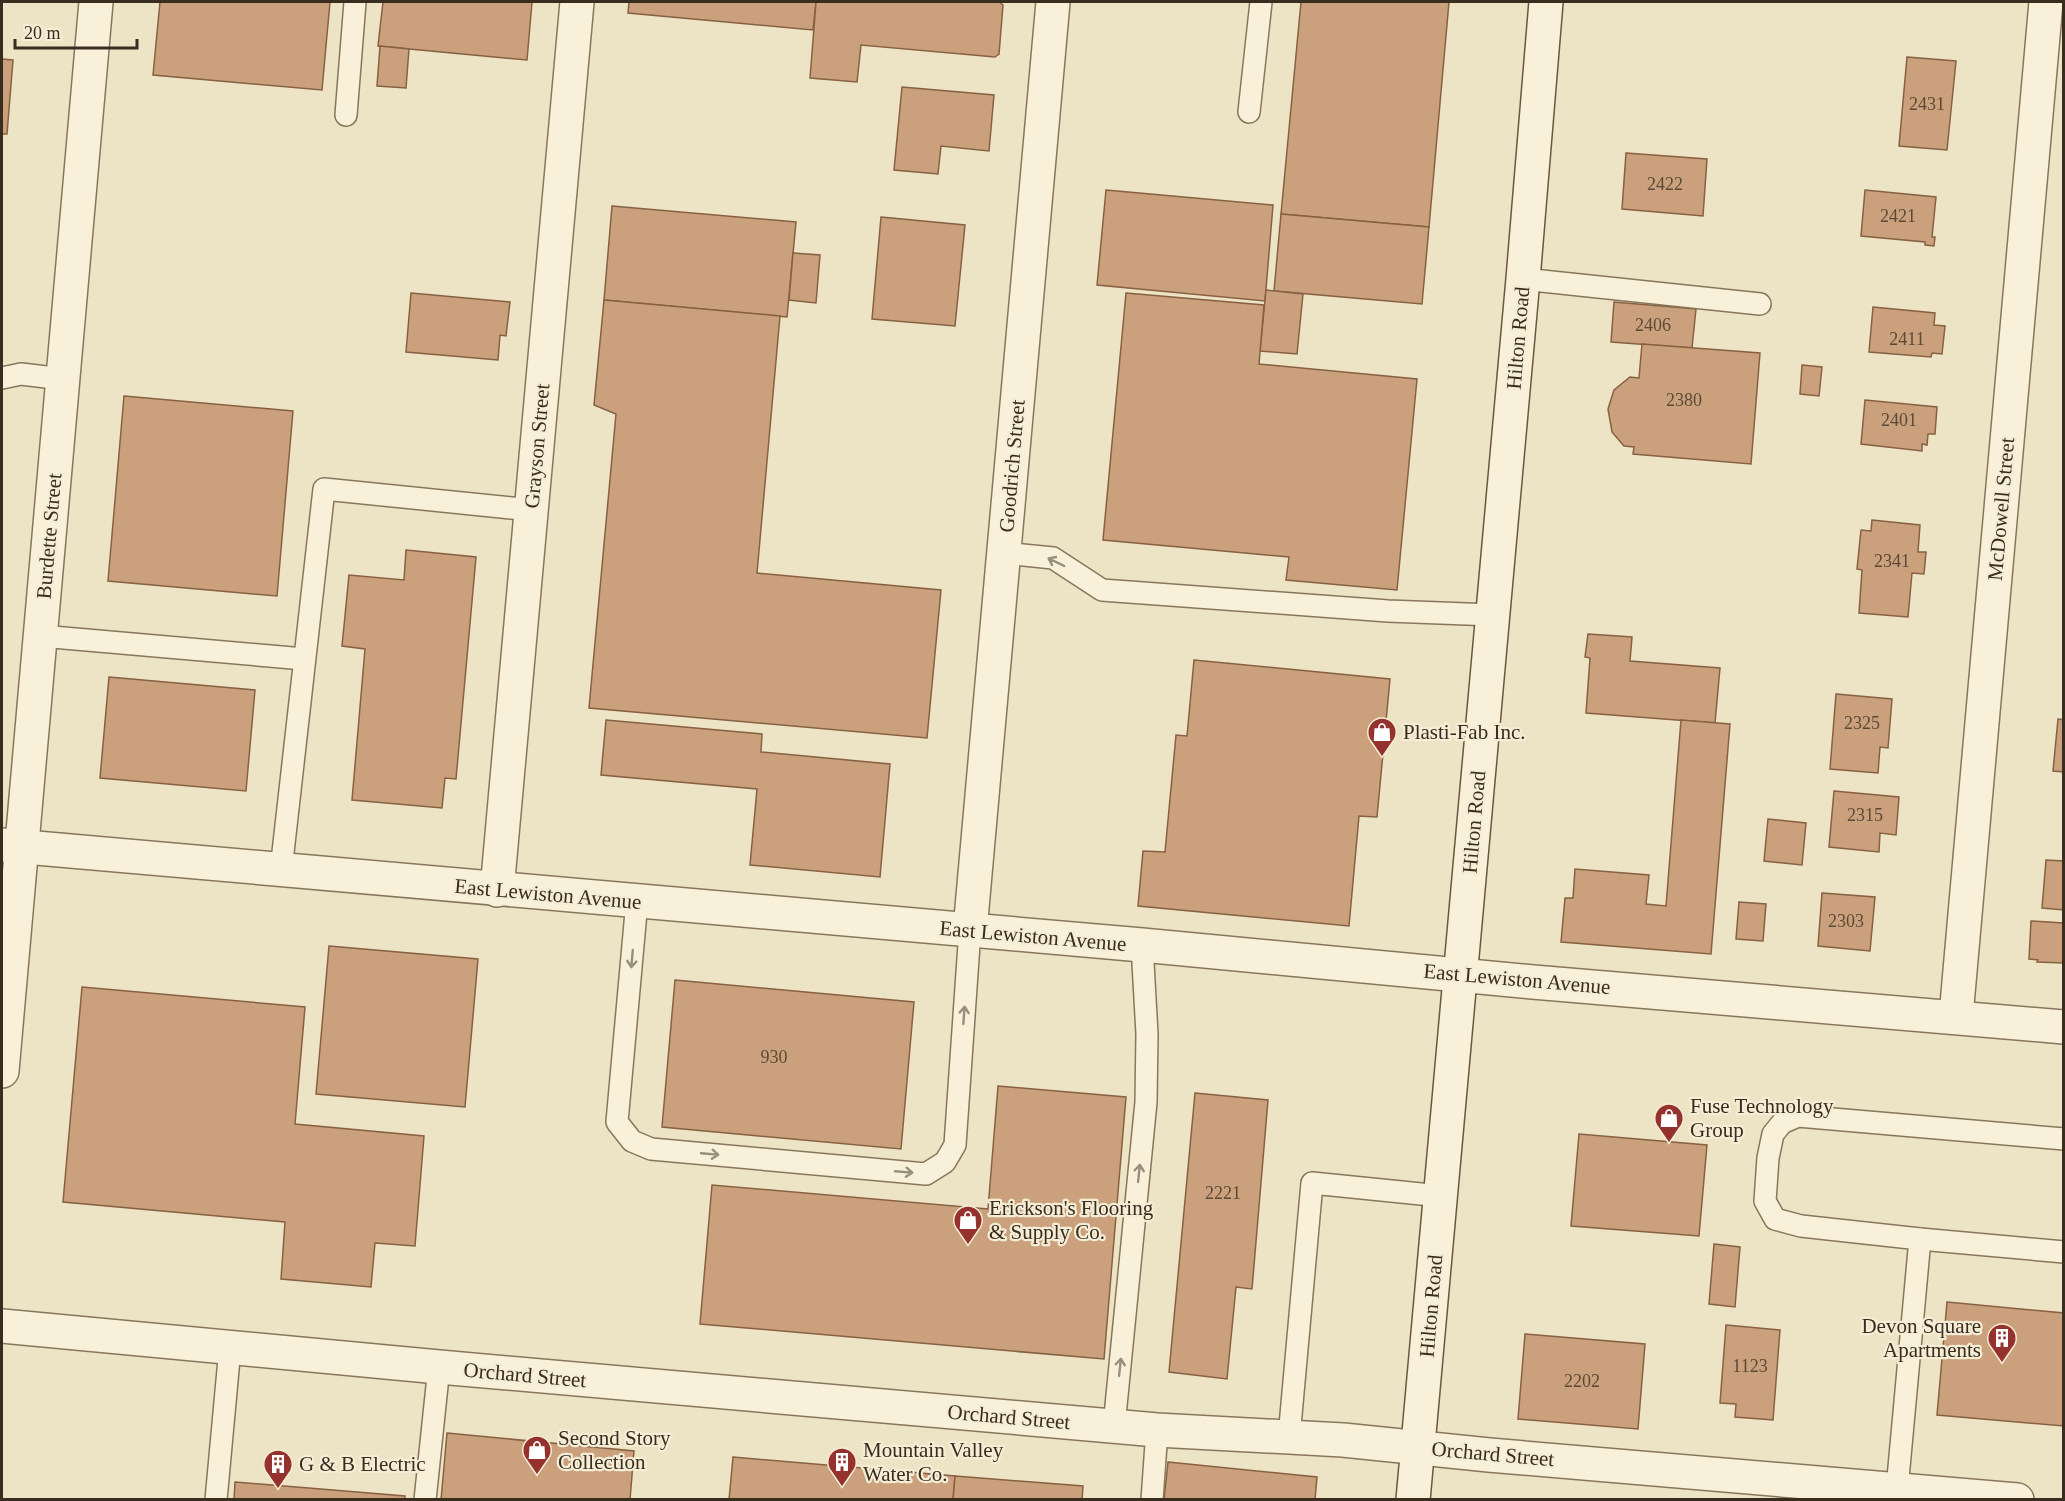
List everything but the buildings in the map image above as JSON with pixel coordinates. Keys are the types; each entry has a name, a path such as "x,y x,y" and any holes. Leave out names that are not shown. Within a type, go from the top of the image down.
{"street":[{"name":"Burdette Street","path":"3,1050 12,846 40,636 96,2"},
{"name":"Grayson Street","path":"497,890 577,2"},
{"name":"Goodrich Street","path":"970,930 1053,2"},
{"name":"Hilton Road","path":"1413,1500 1546,2"},
{"name":"McDowell Street","path":"1956,1017 2046,2"},
{"name":"East Lewiston Avenue","path":"12,846 2064,1027"},
{"name":"Orchard Street","path":"2,1326 1157,1430 1418,1447 2017,1500"}],"lane":[{"path":"346,115 355,2"},
{"path":"1249,112 1261,2"},
{"path":"1523,279 1760,304"},
{"path":"2,378 21,374 63,379"},
{"path":"281,870 324,489 531,510"},
{"path":"1004,553 1053,558 1102,590 1388,611 1492,615"},
{"path":"40,636 304,660"},
{"path":"637,901 617,1122 632,1141 651,1149 926,1174 945,1162 955,1145 970,930"},
{"path":"1114,1426 1146,1102 1147,1034 1142,945"},
{"path":"2064,1139 1798,1116 1782,1123 1773,1134 1768,1158 1765,1201 1775,1219 1802,1227 2064,1252"},
{"path":"1289,1437 1312,1183 1441,1196"},
{"path":"1898,1489 1920,1239"},
{"path":"216,1500 230,1348"},
{"path":"425,1500 439,1367"},
{"path":"1152,1500 1157,1430"}],"place":[{"name":"Plasti-Fab Inc.","path":"1382,758"},
{"name":"Fuse Technology Group","path":"1669,1144"},
{"name":"Erickson's Flooring & Supply Co.","path":"968,1246"},
{"name":"Devon Square Apartments","path":"2002,1364"},
{"name":"Second Story Collection","path":"537,1476"},
{"name":"Mountain Valley Water Co.","path":"842,1488"},
{"name":"G & B Electric","path":"278,1490"}]}
